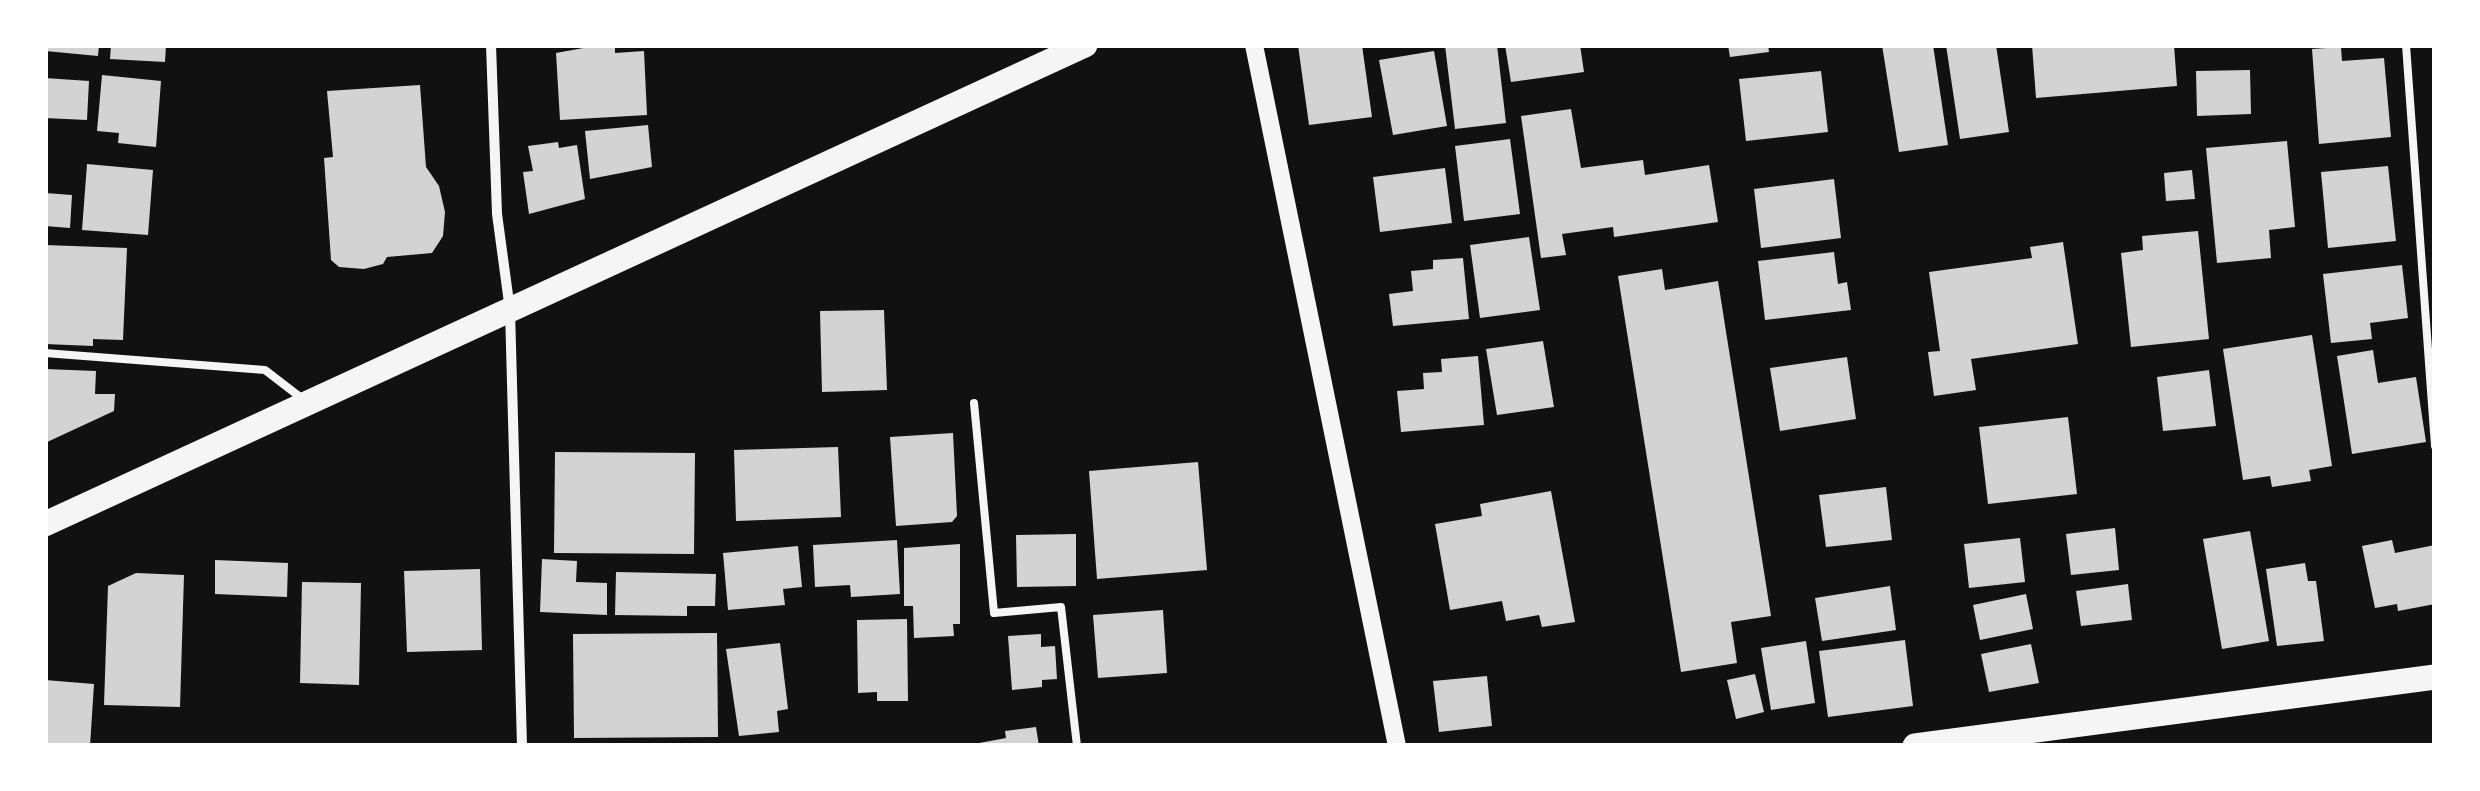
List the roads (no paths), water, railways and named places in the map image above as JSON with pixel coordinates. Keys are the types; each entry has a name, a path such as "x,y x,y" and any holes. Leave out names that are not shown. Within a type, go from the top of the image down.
{"main road":[{"path":"45,524 1085,45"},
{"path":"1915,746 2435,677"}],"street":[{"path":"491,45 497,214 510,310 522,746"},
{"path":"1254,45 1397,746"}],"lane":[{"path":"2406,45 2435,446"},
{"path":"45,353 265,370 308,402"},
{"path":"974,403 994,613 1061,607 1077,746"}]}
